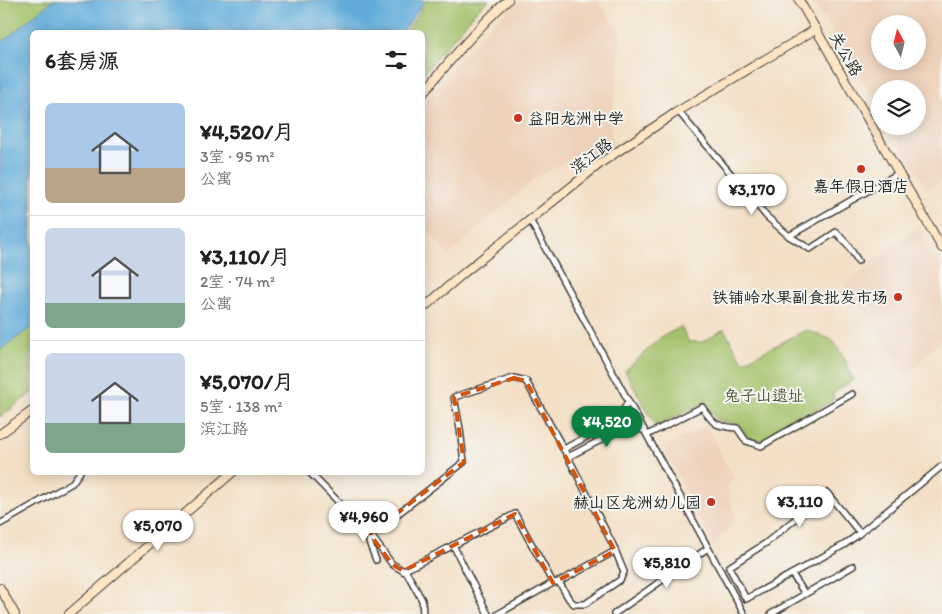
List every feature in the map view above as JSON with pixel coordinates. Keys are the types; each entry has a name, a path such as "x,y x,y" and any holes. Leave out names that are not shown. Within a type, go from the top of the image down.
{"main road":[{"path":"425,91 454,54 483,22 508,0"},
{"name":"关公路","path":"799,0 942,248"},
{"name":"滨江路","path":"425,306 602,162 678,111 816,29"},
{"path":"0,434 30,412"},
{"path":"69,614 230,475"},
{"path":"0,588 15,614"}],"street":[{"path":"678,111 767,218 789,236 810,249 836,232 848,245 858,262"},
{"path":"789,236 899,173"},
{"path":"530,220 744,614"},
{"path":"370,534 376,532 464,462 454,397 514,378 526,381 568,456 616,551 624,572 620,580 584,604 574,604 556,583 515,514 403,571"},
{"path":"568,456 624,428 645,432 702,407 710,420 720,427 737,428 746,441 762,446 852,394"},
{"path":"564,449 619,419 628,401"},
{"path":"860,533 827,493 766,543 729,567 746,598 844,545 860,533 942,466"},
{"path":"0,524 72,483 78,475"},
{"path":"312,475 370,534 392,564 407,573 422,600 423,614"},
{"path":"370,534 369,542 376,560"},
{"path":"453,546 488,614"},
{"path":"614,614 708,548"},
{"path":"498,614 616,551"},
{"path":"771,614 853,566"},
{"path":"792,574 805,594"}],"highlighted area":[{"path":"514,378 526,381 615,551 553,583 515,514 403,571 392,564 370,534 464,462 454,397"}],"shaded area":[{"name":"益阳龙洲中学","path":"522,0 597,0 621,34 611,131 613,146 588,166 579,154 534,179 448,256 425,227 425,102 458,61 512,5"},
{"path":"813,0 942,0 942,180 927,189 894,135 926,135 926,80 871,80 871,96"},
{"name":"铁铺岭水果副食批发市场","path":"918,226 942,268 942,338 908,374 863,308 844,286"},
{"name":"赫山区龙洲幼儿园","path":"706,426 734,479 727,485 735,519 714,545 663,447"}],"green space":[{"path":"0,0 61,0 0,50"},
{"path":"427,0 489,0 478,9 425,72 425,30 407,30"},
{"name":"兔子山遗址","path":"681,327 689,342 702,342 724,329 743,362 806,330 833,340 846,361 853,380 833,393 834,400 761,441 747,437 739,424 716,420 706,402 656,427 625,371 661,337"},
{"path":"30,328 30,394 0,417 0,350"}],"water":[{"path":"53,0 425,0 404,30 30,30 30,328 0,350 0,44"}],"place":[{"name":"益阳龙洲中学","path":"518,118"},
{"name":"嘉年假日酒店","path":"861,169"},
{"name":"铁铺岭水果副食批发市场","path":"898,297"},
{"name":"赫山区龙洲幼儿园","path":"711,502"}]}
